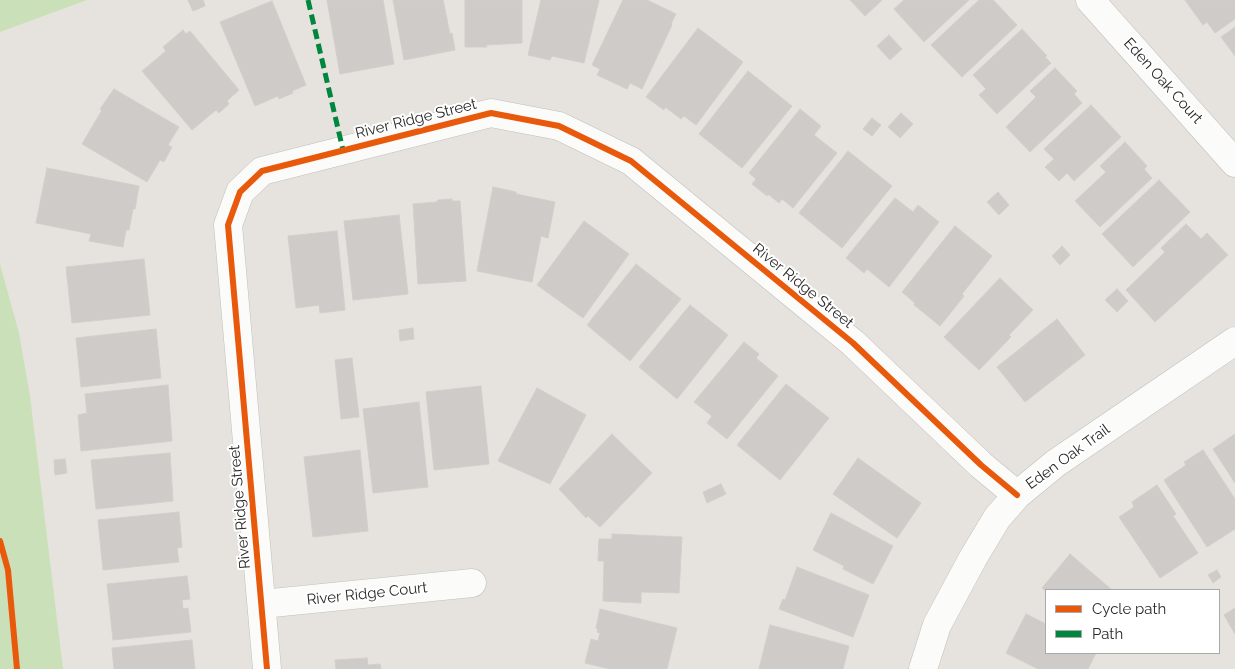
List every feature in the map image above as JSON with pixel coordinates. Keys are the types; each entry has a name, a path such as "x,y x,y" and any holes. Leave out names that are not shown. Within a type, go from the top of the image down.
{"street":[{"name":"Eden Oak Court","path":"1090,0 1235,163"},
{"name":"River Ridge Street","path":"267,669 228,225 240,192 262,171 491,113 559,126 631,161 853,343 981,466 1017,494"},
{"name":"Eden Oak Trail","path":"923,669 937,624 959,583 997,518 1017,494 1056,463 1235,341"},
{"name":"River Ridge Court","path":"262,604 472,583"}],"green space":[{"path":"0,0 87,0 0,32"},
{"path":"0,264 19,333 30,396 63,669 0,669"}],"building":[{"path":"188,0 203,0 205,6 193,11"},
{"path":"327,0 383,0 394,64 340,74"},
{"path":"393,0 443,0 455,50 404,60"},
{"path":"465,0 522,0 522,43 486,45 487,47 465,47"},
{"path":"541,0 599,0 584,63 552,56 550,60 528,55"},
{"path":"623,0 647,0 676,14 642,89 630,83 627,89 597,75 600,69 592,65"},
{"path":"850,0 882,0 865,16"},
{"path":"904,0 969,0 924,42 894,9"},
{"path":"979,0 993,0 1017,25 962,77 931,45"},
{"path":"1185,0 1235,0 1235,19 1215,33 1207,22 1203,25"},
{"path":"272,1 306,85 279,99 278,96 255,106 220,22"},
{"path":"1235,27 1235,56 1221,37"},
{"path":"698,28 743,62 696,125 684,116 681,119 665,107 664,110 646,97"},
{"path":"1022,29 1051,63 997,114 979,95 986,89 973,75"},
{"path":"183,30 186,34 190,31 239,90 227,101 229,104 219,113 216,110 192,130 142,71 166,51 163,47"},
{"path":"889,35 902,49 890,60 877,46"},
{"path":"1055,68 1077,91 1074,94 1082,103 1030,152 1006,127 1036,97 1030,91"},
{"path":"748,71 792,106 742,168 699,134"},
{"path":"114,89 179,127 168,145 172,147 164,162 160,160 147,182 82,144 102,110 100,109"},
{"path":"1091,105 1121,137 1074,181 1067,173 1059,181 1045,167 1054,159 1044,149"},
{"path":"800,109 821,126 814,135 837,153 793,208 782,199 779,203 768,194 767,196 752,184 756,179 749,173"},
{"path":"901,113 913,124 900,138 888,127"},
{"path":"872,118 881,125 872,136 863,129"},
{"path":"1125,142 1147,166 1144,169 1152,178 1100,227 1075,201 1106,172 1100,166"},
{"path":"848,151 892,186 842,248 799,213"},
{"path":"47,168 139,186 135,209 133,209 129,230 126,230 123,247 89,241 91,234 36,223"},
{"path":"1159,180 1190,212 1133,267 1102,234"},
{"path":"493,187 555,202 548,238 541,236 532,282 477,271"},
{"path":"998,192 1009,205 999,215 987,202"},
{"path":"895,198 913,212 918,205 939,222 889,287 867,269 864,273 846,258"},
{"path":"452,199 452,201 460,201 466,281 418,284 413,204"},
{"path":"399,215 408,294 353,300 344,221"},
{"path":"584,221 629,254 583,318 537,285"},
{"path":"1186,224 1201,239 1207,233 1228,255 1155,322 1126,290 1165,252 1161,248"},
{"path":"955,226 992,256 940,326 914,305 915,303 902,292"},
{"path":"337,231 345,310 320,313 319,305 296,308 288,236"},
{"path":"1062,246 1070,255 1060,265 1052,256"},
{"path":"144,259 150,315 72,323 66,267"},
{"path":"636,264 681,299 630,361 587,325"},
{"path":"1000,278 1033,310 1009,335 1011,337 979,370 944,337"},
{"path":"1117,289 1128,301 1117,312 1105,300"},
{"path":"690,305 728,335 677,399 639,367"},
{"path":"1057,319 1085,355 1025,402 997,367"},
{"path":"413,328 414,339 400,341 399,330"},
{"path":"156,329 161,378 81,387 76,338"},
{"path":"744,342 759,354 756,358 778,376 727,439 707,423 712,416 694,402"},
{"path":"352,358 359,417 341,419 335,360"},
{"path":"786,384 829,418 780,480 737,445"},
{"path":"168,385 172,441 81,451 78,415 87,413 85,394"},
{"path":"481,386 489,464 434,470 426,392"},
{"path":"537,388 586,415 550,484 498,461"},
{"path":"419,402 428,487 373,493 363,409"},
{"path":"612,434 652,473 600,527 588,516 586,518 559,489"},
{"path":"1235,434 1235,483 1213,449"},
{"path":"360,450 368,531 313,537 304,457"},
{"path":"1203,450 1235,499 1235,529 1207,547 1164,480 1186,465 1184,462"},
{"path":"170,453 173,501 96,509 91,460"},
{"path":"858,458 921,503 897,538 833,494"},
{"path":"65,459 67,473 55,475 54,460"},
{"path":"721,484 726,494 707,503 703,492"},
{"path":"1157,485 1176,514 1173,516 1198,553 1160,578 1119,517 1134,507 1132,502"},
{"path":"179,512 182,547 177,548 179,562 103,570 98,520"},
{"path":"831,513 893,546 873,584 843,569 844,566 813,550"},
{"path":"612,534 682,537 679,593 641,592 641,603 603,601 604,561 598,561 599,539 612,539"},
{"path":"1070,554 1111,589 1045,590 1042,588"},
{"path":"797,567 869,595 853,637 779,609 783,599 785,600"},
{"path":"1217,570 1221,577 1213,583 1208,575"},
{"path":"187,576 190,599 182,600 183,609 188,608 191,632 113,640 107,584"},
{"path":"1235,608 1235,634 1224,615"},
{"path":"600,609 677,628 667,669 610,669 585,663 591,639 598,641 600,633 597,632 598,629 596,628"},
{"path":"1026,614 1045,624 1045,654 1096,654 1088,669 1038,669 1006,653"},
{"path":"770,625 849,646 843,669 759,669"},
{"path":"192,640 195,669 114,669 112,648"},
{"path":"367,658 368,665 380,664 381,669 336,669 335,660"}],"marked path":[{"path":"308,0 343,150"}],"cycle path":[{"path":"267,669 228,225 240,192 262,171 491,113 559,126 631,161 853,343 981,465 1017,495"},
{"path":"0,541 8,570 17,669"}]}
